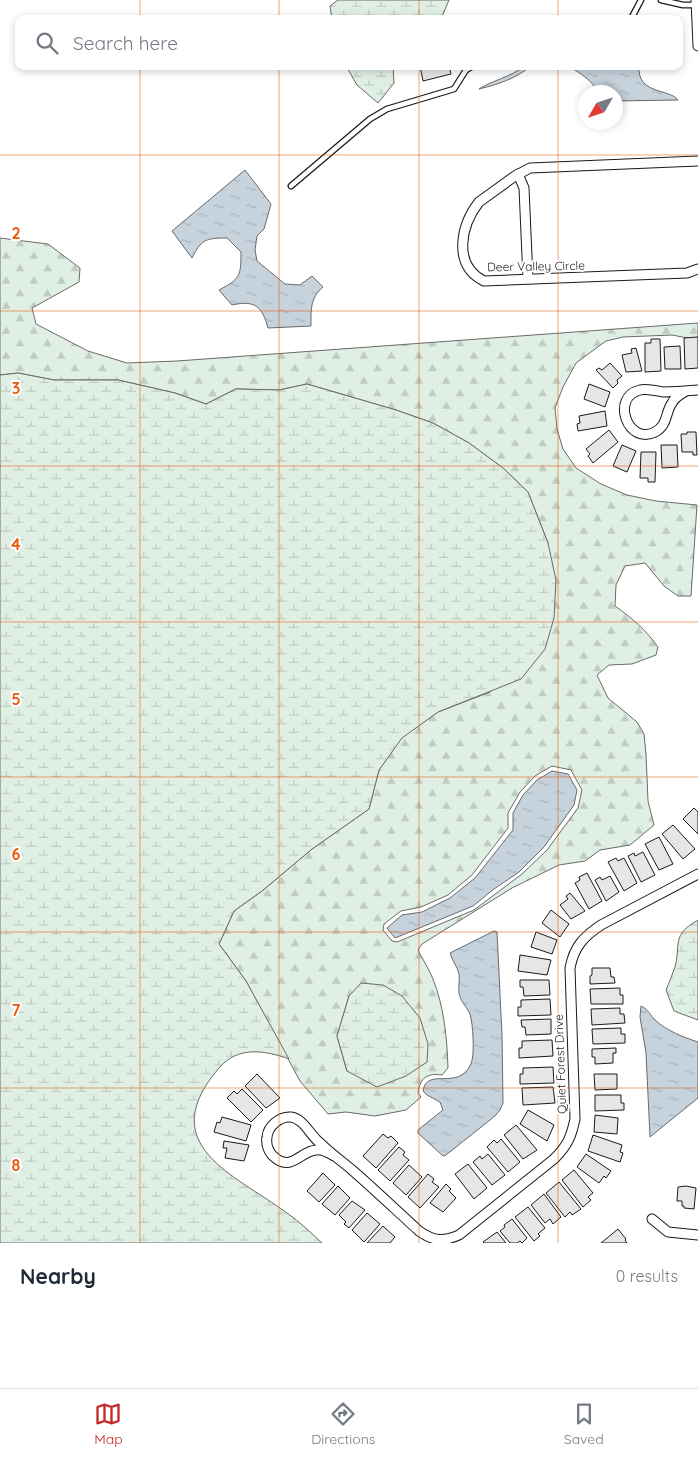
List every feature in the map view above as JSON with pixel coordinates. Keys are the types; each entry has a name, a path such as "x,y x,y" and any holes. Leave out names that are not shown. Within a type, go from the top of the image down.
{"street":[{"path":"696,2 698,46"},
{"name":"Deer Valley Circle","path":"698,161 530,168 518,174 479,202 462,239 462,254 467,264 478,278 484,281 687,274 698,269"},
{"path":"518,174 524,188 528,279"},
{"path":"686,391 675,398 670,405 663,426 654,433 643,434 633,429 625,419 624,407 630,396 640,390 665,392 698,390"},
{"name":"Quiet Forest Drive","path":"334,1156 319,1149 313,1150 299,1159 287,1162 278,1160 270,1152 266,1143 267,1133 273,1124 283,1118 292,1117 301,1122 317,1141 428,1238 448,1240 459,1235 554,1159 566,1146 572,1132 575,1119 570,968 572,955 581,941 601,925 698,874"},
{"path":"652,1219 668,1232 698,1235"}],"lane":[{"path":"633,15 641,0"},
{"path":"661,0 683,5 696,2"},
{"path":"292,186 370,120 388,109 454,90 466,70"}],"green space":[{"path":"338,0 449,0 443,15 331,15 330,6"},
{"path":"348,70 393,70 394,83 378,103 357,85"},
{"path":"0,238 48,244 80,268 79,282 32,308 36,324 88,351 127,363 698,323 698,340 672,335 623,337 606,341 576,363 563,387 555,408 557,429 563,449 576,468 601,484 627,495 656,501 697,505 691,596 678,596 664,586 645,563 625,566 616,585 615,606 649,635 658,647 656,655 632,664 609,665 597,675 608,698 637,722 644,734 648,801 654,825 630,845 600,850 585,861 559,865 512,888 422,944 418,950 433,979 442,1011 446,1034 448,1068 442,1075 429,1076 423,1080 418,1093 421,1097 406,1110 375,1116 346,1112 328,1114 300,1081 246,981 219,944 234,911 262,891 312,849 369,809 379,770 401,738 438,712 490,692 548,543 528,492 503,468 469,443 433,423 307,384 279,390 236,389 206,404 175,393 118,380 54,380 18,373 0,375","holes":["552,766 571,770 582,790 578,808 547,850 522,874 474,910 397,942 392,941 383,930 384,924 401,911 421,907 448,895 472,875 508,828 508,813 520,792 535,776","349,996 347,1071 337,1036"]},
{"path":"18,373 54,380 118,380 175,393 206,404 236,389 279,390 307,384 396,410 433,423 469,443 503,468 528,492 548,543 556,580 554,618 545,649 521,679 438,712 402,738 379,770 369,809 312,849 262,891 234,911 219,944 246,981 289,1059 261,1052 252,1052 234,1056 226,1061 201,1095 194,1118 198,1137 208,1155 225,1170 292,1216 322,1243 0,1243 0,375"},
{"path":"698,920 698,1020 674,1011 666,990 675,967 680,935"},
{"path":"361,983 383,985 402,996 420,1018 428,1044 427,1062 406,1076 377,1087 347,1071 337,1036 349,996"}],"water":[{"path":"518,70 525,70 506,80 479,89 490,83"},
{"path":"575,70 639,70 643,82 648,86 674,96 678,100 623,101 623,85 593,85"},
{"path":"245,170 271,204 264,229 257,236 255,250 257,261 285,284 300,285 312,276 323,287 313,300 311,326 268,328 263,314 256,306 246,303 232,305 219,290 238,276 241,267 241,252 227,238 214,238 202,243 192,258 172,231"},
{"path":"552,771 568,774 577,790 574,805 544,847 519,872 473,906 395,938 387,928 402,915 422,912 450,898 475,878 513,830 513,813 523,795 537,780"},
{"path":"494,931 497,932 503,1103 495,1116 443,1156 418,1133 418,1130 443,1110 440,1102 423,1091 430,1080 459,1077 465,1072 471,1064 473,1046 470,1014 460,996 459,974 450,953"},
{"path":"641,1006 665,1027 681,1036 698,1042 698,1098 650,1137 646,1053 640,1017"}],"building":[{"path":"421,70 450,70 451,74 423,81"},
{"path":"698,337 698,368 685,369 684,338"},
{"path":"651,339 660,339 661,371 645,372 645,343 651,343"},
{"path":"680,346 681,369 665,369 664,347"},
{"path":"636,348 642,371 626,372 622,355 632,353 631,349"},
{"path":"610,363 622,376 617,380 618,383 613,388 596,370 599,368 602,370"},
{"path":"589,384 610,392 605,407 584,399"},
{"path":"605,411 607,426 578,431 579,416"},
{"path":"609,430 618,442 593,463 586,449"},
{"path":"687,432 696,432 697,455 693,455 693,452 682,452 681,434 687,434"},
{"path":"622,445 636,451 627,472 613,466"},
{"path":"661,445 677,445 678,467 662,468"},
{"path":"641,452 656,452 655,482 648,482 648,478 640,478"},
{"path":"694,808 698,812 698,834 683,819"},
{"path":"673,825 695,849 683,859 662,834"},
{"path":"659,837 673,864 659,870 645,844"},
{"path":"643,852 655,875 641,882 628,856 634,853 635,856"},
{"path":"616,858 618,861 624,858 637,883 624,891 608,862"},
{"path":"587,873 602,901 589,909 575,883 580,880 579,877"},
{"path":"610,876 619,892 606,901 595,880 600,877 602,880"},
{"path":"570,893 585,911 571,919 560,905 568,899 566,896"},
{"path":"551,910 569,924 560,937 542,923"},
{"path":"536,932 557,940 552,954 531,947"},
{"path":"520,955 551,960 547,975 518,971"},
{"path":"592,968 610,968 611,977 614,977 615,983 590,984"},
{"path":"520,980 549,980 550,995 524,996 523,987 520,987"},
{"path":"620,988 620,995 623,995 623,1004 591,1004 590,989"},
{"path":"550,999 551,1015 518,1016 518,1007 521,1007 521,1000"},
{"path":"620,1008 620,1014 624,1014 625,1023 592,1025 591,1009"},
{"path":"551,1019 551,1034 526,1035 525,1027 522,1027 521,1020"},
{"path":"621,1028 621,1034 625,1034 625,1043 593,1044 592,1029"},
{"path":"552,1040 553,1056 519,1058 519,1048 522,1048 522,1041"},
{"path":"616,1048 616,1053 613,1053 613,1063 595,1064 595,1057 592,1057 592,1049"},
{"path":"553,1067 554,1083 520,1084 520,1074 523,1074 523,1068"},
{"path":"257,1074 280,1098 266,1108 245,1086"},
{"path":"594,1074 617,1074 617,1089 595,1090"},
{"path":"553,1087 555,1103 523,1105 522,1088"},
{"path":"242,1089 263,1110 251,1122 227,1098 234,1091 237,1094"},
{"path":"595,1095 621,1095 621,1103 624,1103 624,1110 595,1111"},
{"path":"528,1110 554,1125 547,1141 520,1124"},
{"path":"595,1115 618,1118 617,1134 594,1132"},
{"path":"222,1117 251,1125 246,1141 214,1132 217,1122 220,1123"},
{"path":"516,1125 537,1150 523,1159 504,1135"},
{"path":"383,1134 388,1138 391,1136 398,1143 376,1168 363,1156"},
{"path":"593,1135 622,1145 620,1152 623,1153 620,1162 588,1151"},
{"path":"501,1139 520,1162 508,1172 487,1147 494,1140 497,1143"},
{"path":"224,1141 249,1145 244,1161 225,1158 227,1148 223,1148"},
{"path":"399,1147 405,1152 403,1155 409,1160 390,1181 378,1170"},
{"path":"488,1154 505,1175 492,1185 473,1162 480,1156 482,1159"},
{"path":"586,1154 611,1171 599,1183 577,1167"},
{"path":"468,1164 487,1188 474,1199 455,1174"},
{"path":"409,1165 422,1177 406,1195 393,1183"},
{"path":"574,1170 593,1193 588,1197 591,1200 583,1207 562,1180"},
{"path":"323,1173 335,1185 319,1202 307,1191"},
{"path":"428,1174 434,1179 432,1182 439,1187 420,1208 408,1197"},
{"path":"559,1182 581,1209 572,1215 570,1212 565,1217 546,1193"},
{"path":"446,1184 451,1189 449,1191 456,1198 443,1212 430,1203"},
{"path":"338,1186 350,1198 335,1215 322,1204"},
{"path":"678,1187 696,1188 694,1209 684,1208 682,1201 677,1201"},
{"path":"544,1194 561,1217 553,1224 550,1219 545,1223 531,1205"},
{"path":"352,1201 365,1210 349,1228 344,1224 346,1222 339,1215"},
{"path":"528,1207 545,1228 534,1241 515,1217"},
{"path":"367,1213 380,1224 364,1242 352,1230"},
{"path":"512,1219 527,1238 522,1243 520,1241 510,1243 500,1231"},
{"path":"383,1226 395,1237 390,1243 367,1243"},
{"path":"618,1229 627,1243 601,1243"},
{"path":"497,1232 506,1243 483,1242"}]}
